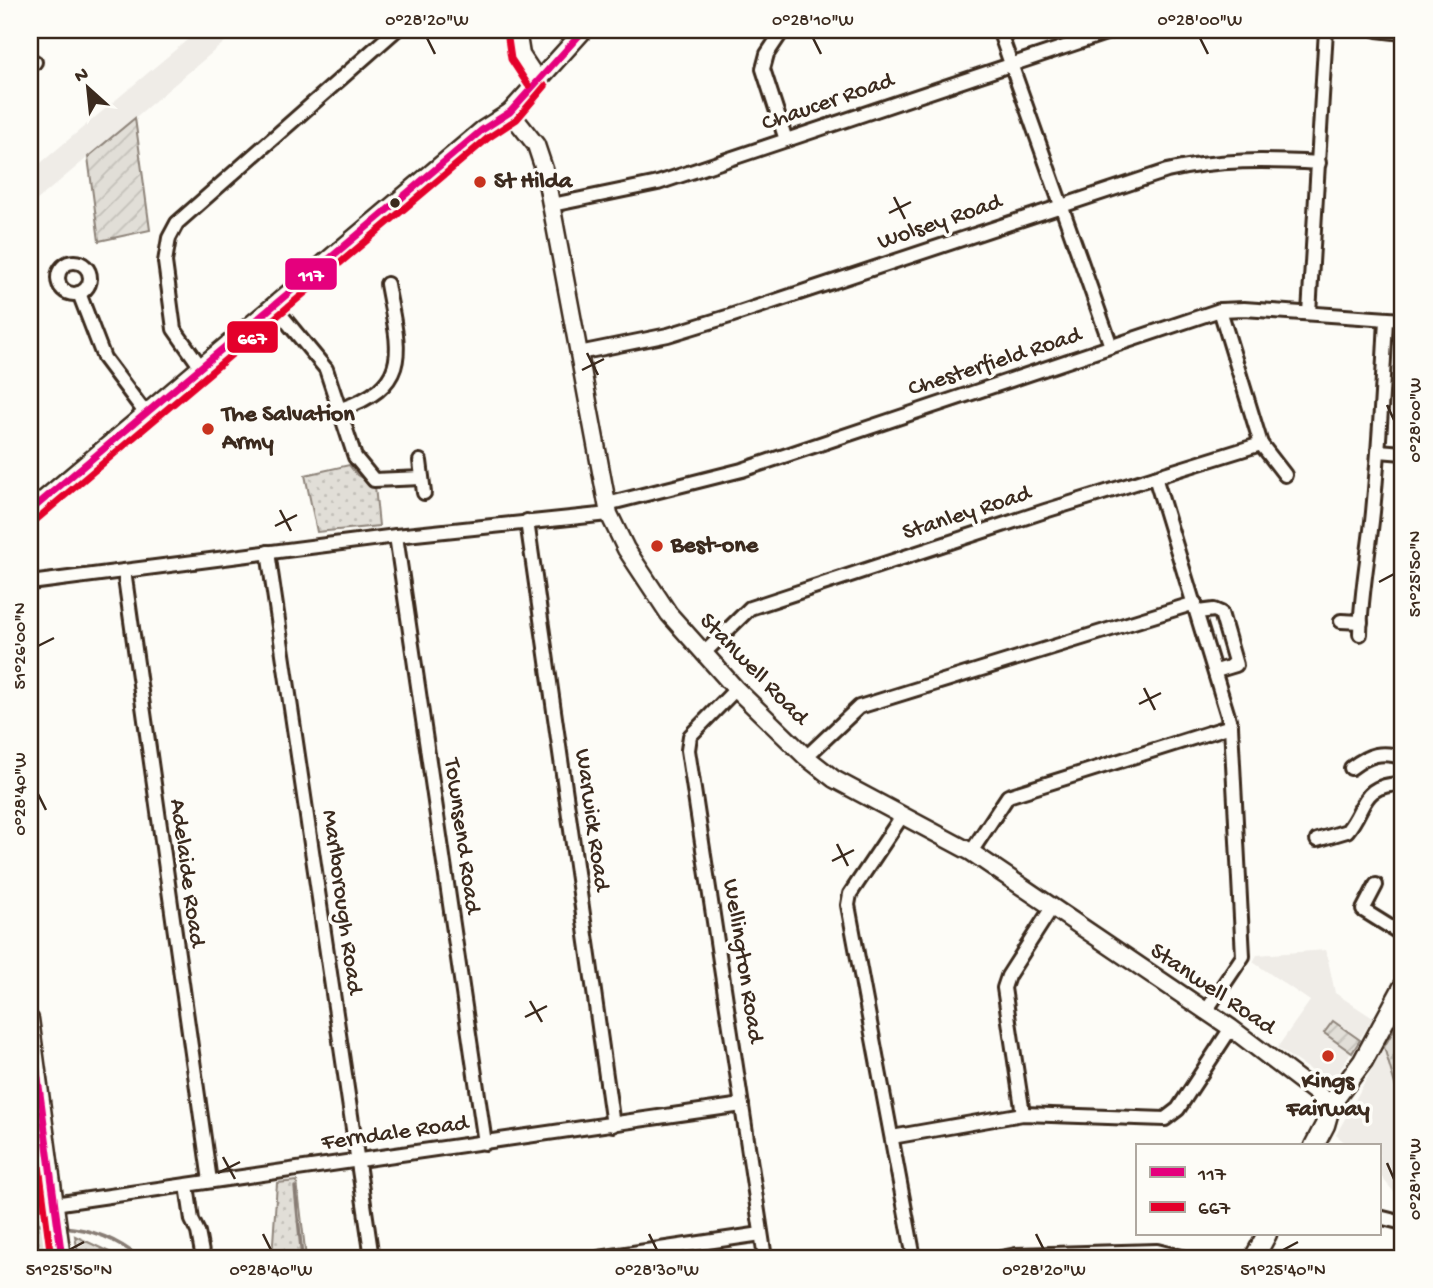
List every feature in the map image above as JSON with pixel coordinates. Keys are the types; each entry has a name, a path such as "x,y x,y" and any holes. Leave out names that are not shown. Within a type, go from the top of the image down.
{"main road":[{"path":"1315,1144 1325,1125 1331,1104 1363,1061 1403,987"},
{"path":"1254,1258 1266,1236"}],"street":[{"path":"201,366 174,330 165,262 169,237 177,223 396,30"},
{"path":"517,30 521,55 537,79"},
{"path":"30,511 482,130 510,112 584,30"},
{"path":"783,30 767,54 763,69 786,140"},
{"path":"999,30 1111,346"},
{"name":"Chaucer Road","path":"552,205 658,183 1115,30"},
{"path":"1309,313 1326,30"},
{"path":"1377,30 1403,33"},
{"name":"Stanwell Road","path":"510,112 541,155 608,509 615,531 669,614 736,689 806,757 834,779 971,852 1051,909 1231,1028 1331,1104"},
{"name":"Wolsey Road","path":"579,353 668,335 1061,205 1198,164 1248,159 1319,163"},
{"path":"341,409 364,401 381,391 394,371 398,348 387,284"},
{"path":"79,293 104,358 146,414"},
{"path":"273,305 326,369 355,457 374,480 422,478"},
{"path":"1220,310 1261,444 1285,475"},
{"name":"Chesterfield Road","path":"30,583 608,509 743,470 1220,310 1403,320"},
{"path":"1340,621 1360,628 1361,590 1369,550 1379,451 1386,319"},
{"name":"Stanley Road","path":"703,654 750,608 1261,444"},
{"path":"1379,451 1403,453"},
{"path":"420,461 424,493"},
{"path":"1155,477 1231,726 1243,956 1206,1011"},
{"name":"Warwick Road","path":"527,521 613,1125"},
{"name":"Townsend Road","path":"396,536 485,1143"},
{"name":"Marlborough Road","path":"268,552 372,1258"},
{"name":"Adelaide Road","path":"124,571 211,1181"},
{"path":"806,757 859,706 1196,608 1221,612 1236,665 1216,671"},
{"name":"Wellington Road","path":"736,689 690,736 688,750 765,1258"},
{"path":"971,852 1008,796 1231,726"},
{"path":"1351,768 1367,757 1387,753 1403,758"},
{"path":"1317,840 1347,831 1360,804 1376,789 1403,784"},
{"path":"902,816 850,894 848,905 914,1258"},
{"path":"1376,885 1360,915 1403,935"},
{"path":"1023,1114 1004,988 1008,976 1051,909"},
{"path":"30,1019 62,1258"},
{"path":"892,1138 1023,1114 1165,1119 1178,1109 1231,1028"},
{"name":"Ferndale Road","path":"56,1218 211,1181 742,1105"},
{"path":"187,1185 192,1220 198,1232 203,1258"},
{"path":"1380,1217 1403,1223"},
{"path":"599,1258 761,1234"},
{"path":"1001,1258 1016,1255 1157,1251 1186,1258"}],"shaded area":[{"path":"199,30 239,30 30,206 30,172"},
{"path":"1326,950 1335,993 1373,1018 1331,1084 1277,1048 1310,1001 1253,962 1257,955"},
{"path":"1384,1047 1403,1112 1403,1203 1380,1175 1380,1144 1347,1144 1336,1135"}],"green space":[{"path":"135,118 150,230 99,241 88,157"},
{"path":"349,465 357,475 375,486 379,526 317,532 305,475"},
{"path":"1403,1014 1403,1112 1384,1047"},
{"path":"1333,1021 1360,1040 1352,1053 1324,1033"},
{"path":"30,1113 51,1254 30,1251"},
{"path":"297,1181 306,1258 272,1258 277,1183"},
{"path":"75,1236 122,1258 79,1258"}],"waterway":[{"path":"295,1187 302,1258"},
{"path":"30,1222 52,1226"},
{"path":"63,1227 104,1237 140,1258"}],"transit line":[{"name":"117","path":"30,511 482,130 510,112 584,30"},
{"name":"667","path":"507,32 511,59 528,85"},
{"name":"667","path":"37,519 488,138 517,119 545,86"},
{"name":"117","path":"30,1019 62,1258"},
{"name":"667","path":"30,1096 51,1258"}],"place":[{"name":"St Hilda","path":"480,182"},
{"name":"The Salvation Army","path":"208,429"},
{"name":"Best-one","path":"657,546"},
{"name":"Kings Fairway","path":"1328,1056"}]}
